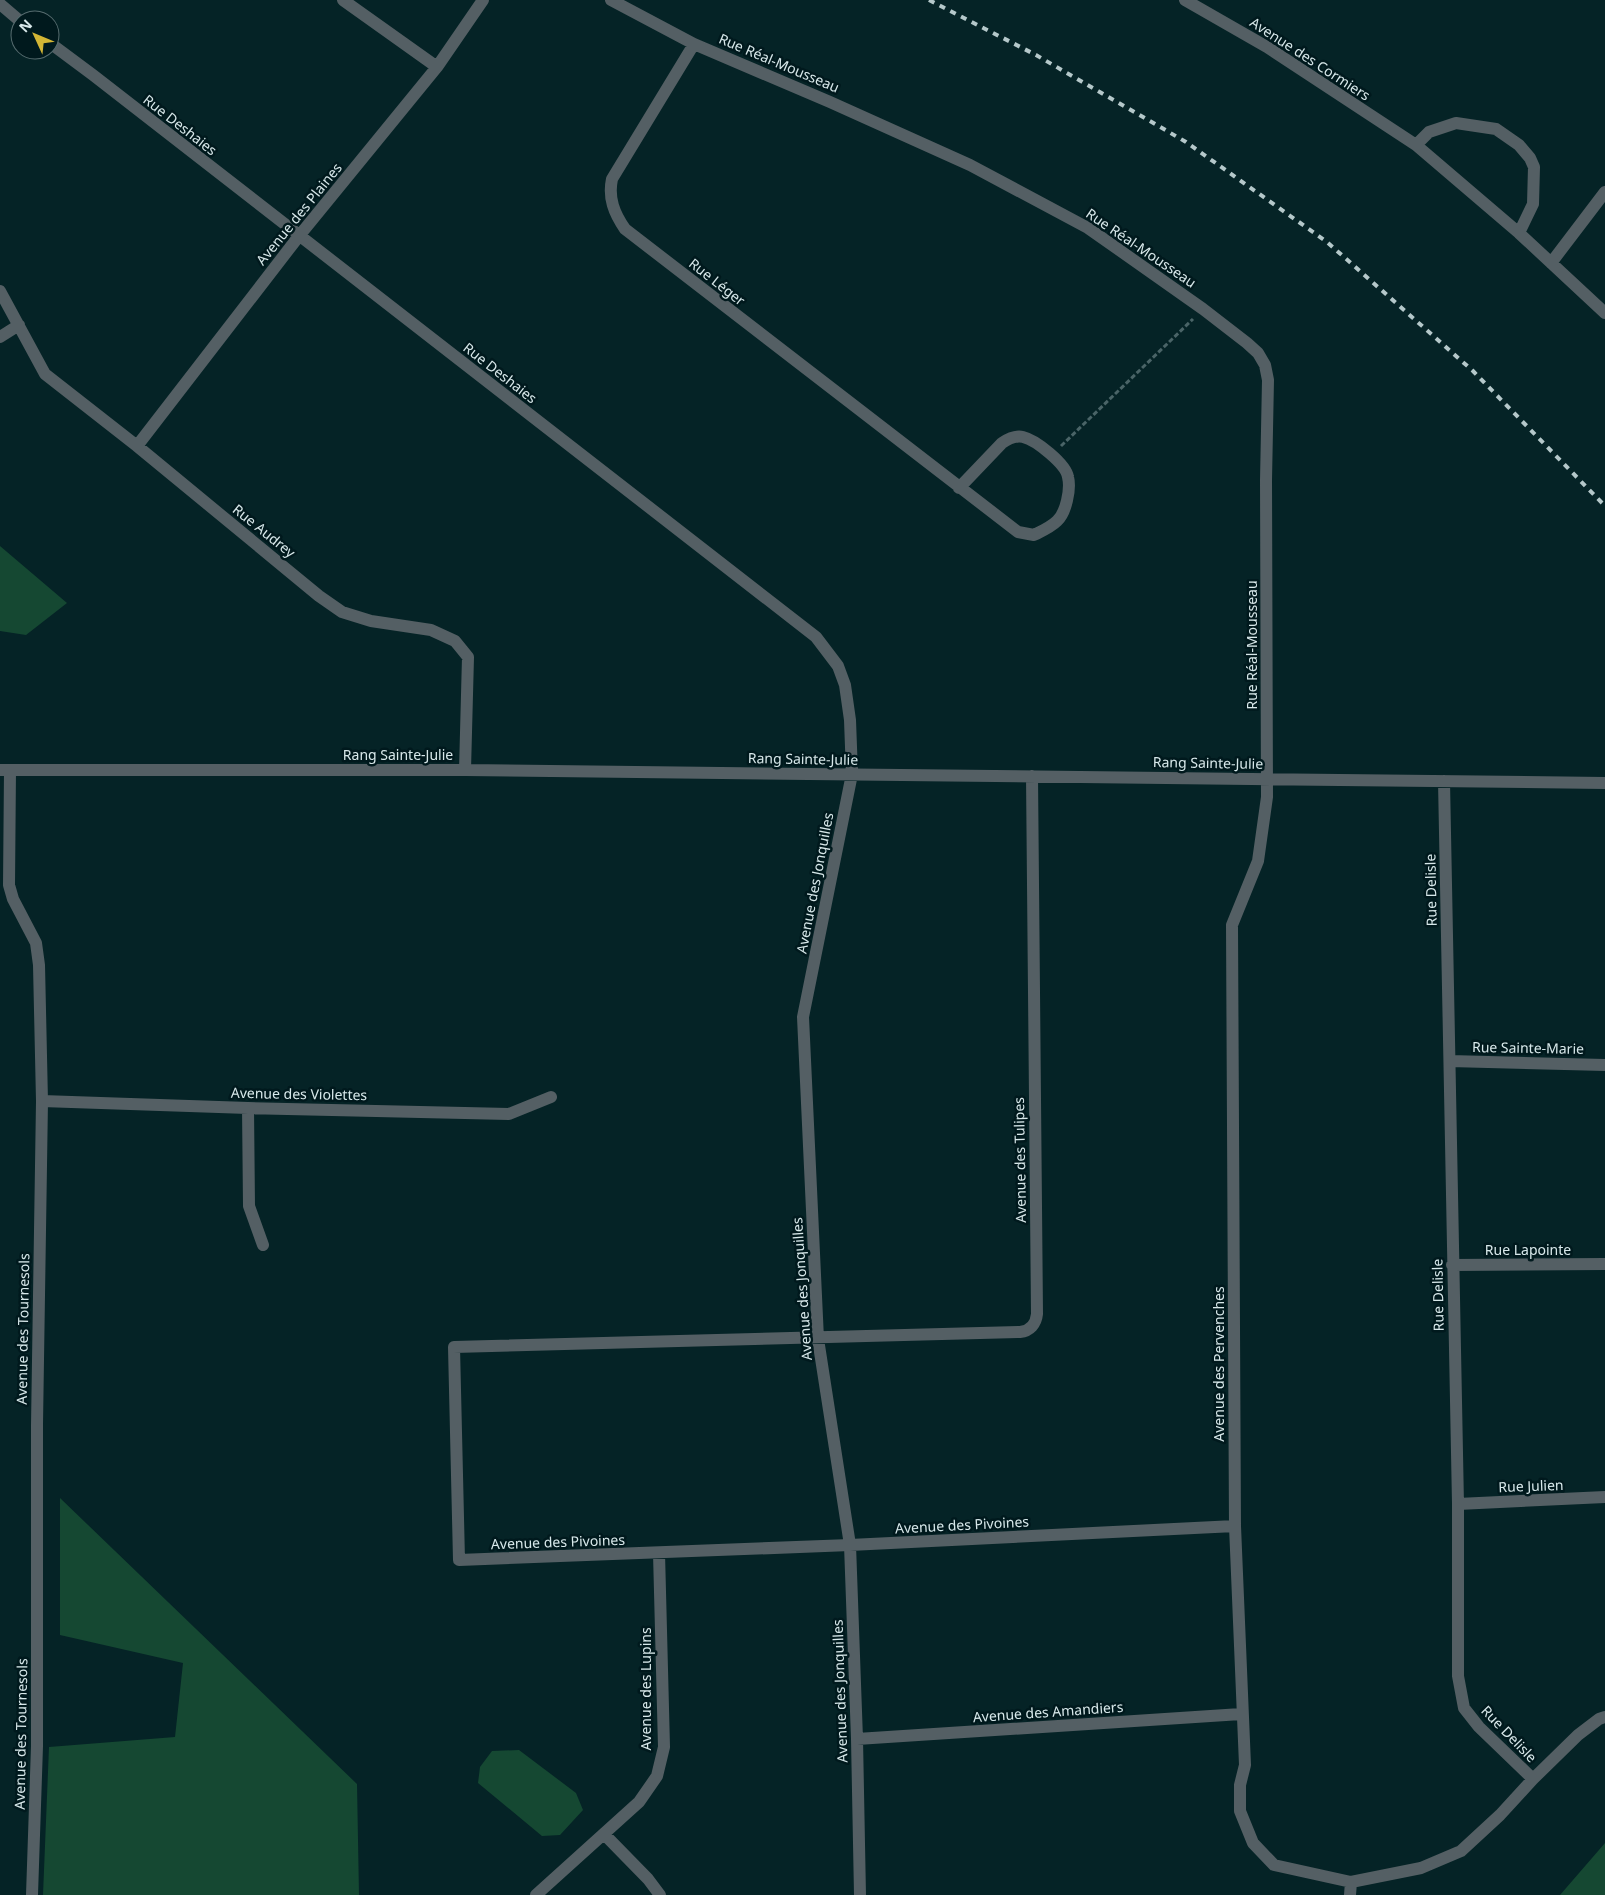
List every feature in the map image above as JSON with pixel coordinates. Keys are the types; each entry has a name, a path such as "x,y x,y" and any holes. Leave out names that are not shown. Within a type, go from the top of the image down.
{"street":[{"path":"343,0 437,67"},
{"name":"Avenue des Plaines","path":"137,446 299,236 437,67 483,0"},
{"name":"Rue Réal-Mousseau","path":"611,0 694,44 970,165 1088,228 1203,309 1248,343 1258,353 1265,365 1268,380 1266,480 1268,779"},
{"name":"Avenue des Cormiers","path":"1185,0 1267,47 1416,145 1519,233 1605,313"},
{"path":"0,4 10,12"},
{"name":"Rue Léger","path":"694,44 612,179 610,190 612,206 617,218 625,229 959,488 1018,532 1034,535 1059,520 1066,506 1068,477 1064,467 1052,455 1035,442 1022,436 1010,438 1002,443 959,488"},
{"name":"Rue Deshaies","path":"60,50 816,637 838,666 846,685 852,774"},
{"path":"1416,145 1428,132 1456,123 1496,128 1519,145 1530,158 1534,168 1533,204 1519,233"},
{"path":"1551,263 1605,192"},
{"name":"Rue Audrey","path":"0,291 46,374 137,446 319,596 342,612 371,621 431,630 455,641 468,657 465,770"},
{"path":"0,336 19,325"},
{"name":"Rang Sainte-Julie","path":"5,770 465,770 1605,783"},
{"name":"Avenue des Tournesols","path":"5,770 9,885 13,899 36,942 40,965 42,1100 37,1425 37,1738 32,1895"},
{"name":"Avenue des Jonquilles","path":"852,774 803,1017 818,1339 850,1545 860,1895"},
{"name":"Avenue des Tulipes","path":"818,1339 1020,1332 1028,1330 1035,1322 1037,1314 1032,776"},
{"name":"Avenue des Pervenches","path":"1268,779 1258,861 1232,925 1235,1526 1241,1714 1245,1765 1240,1784 1240,1811 1253,1843 1274,1865 1350,1888"},
{"name":"Rue Delisle","path":"1444,781 1458,1504 1458,1676 1464,1708 1479,1726 1533,1779"},
{"name":"Rue Sainte-Marie","path":"1450,1061 1605,1065"},
{"name":"Avenue des Violettes","path":"42,1100 248,1108 509,1114 550,1097"},
{"path":"248,1108 249,1206 263,1245"},
{"name":"Rue Lapointe","path":"1452,1265 1605,1264"},
{"name":"Avenue des Pivoines","path":"818,1339 454,1347 459,1560 850,1545 1235,1526"},
{"name":"Rue Julien","path":"1458,1504 1605,1498"},
{"name":"Avenue des Lupins","path":"536,1895 639,1802 656,1776 664,1747 659,1552"},
{"name":"Avenue des Amandiers","path":"857,1739 1241,1714"},
{"path":"1350,1888 1421,1868 1461,1851 1500,1815 1533,1779 1578,1735 1605,1717"},
{"path":"604,1834 648,1879 660,1895"}],"path":[{"path":"1052,455 1203,309"}],"green space":[{"path":"0,546 67,603 26,635 0,631"},
{"path":"60,1498 357,1784 359,1895 43,1895 49,1747 175,1737 183,1663 60,1635"},
{"path":"519,1750 576,1793 583,1810 560,1835 542,1836 478,1783 480,1767 492,1751"},
{"path":"1605,1843 1605,1895 1560,1895"}],"railway":[{"path":"929,0 1036,55 1186,142 1327,242 1473,371 1605,506"}]}
